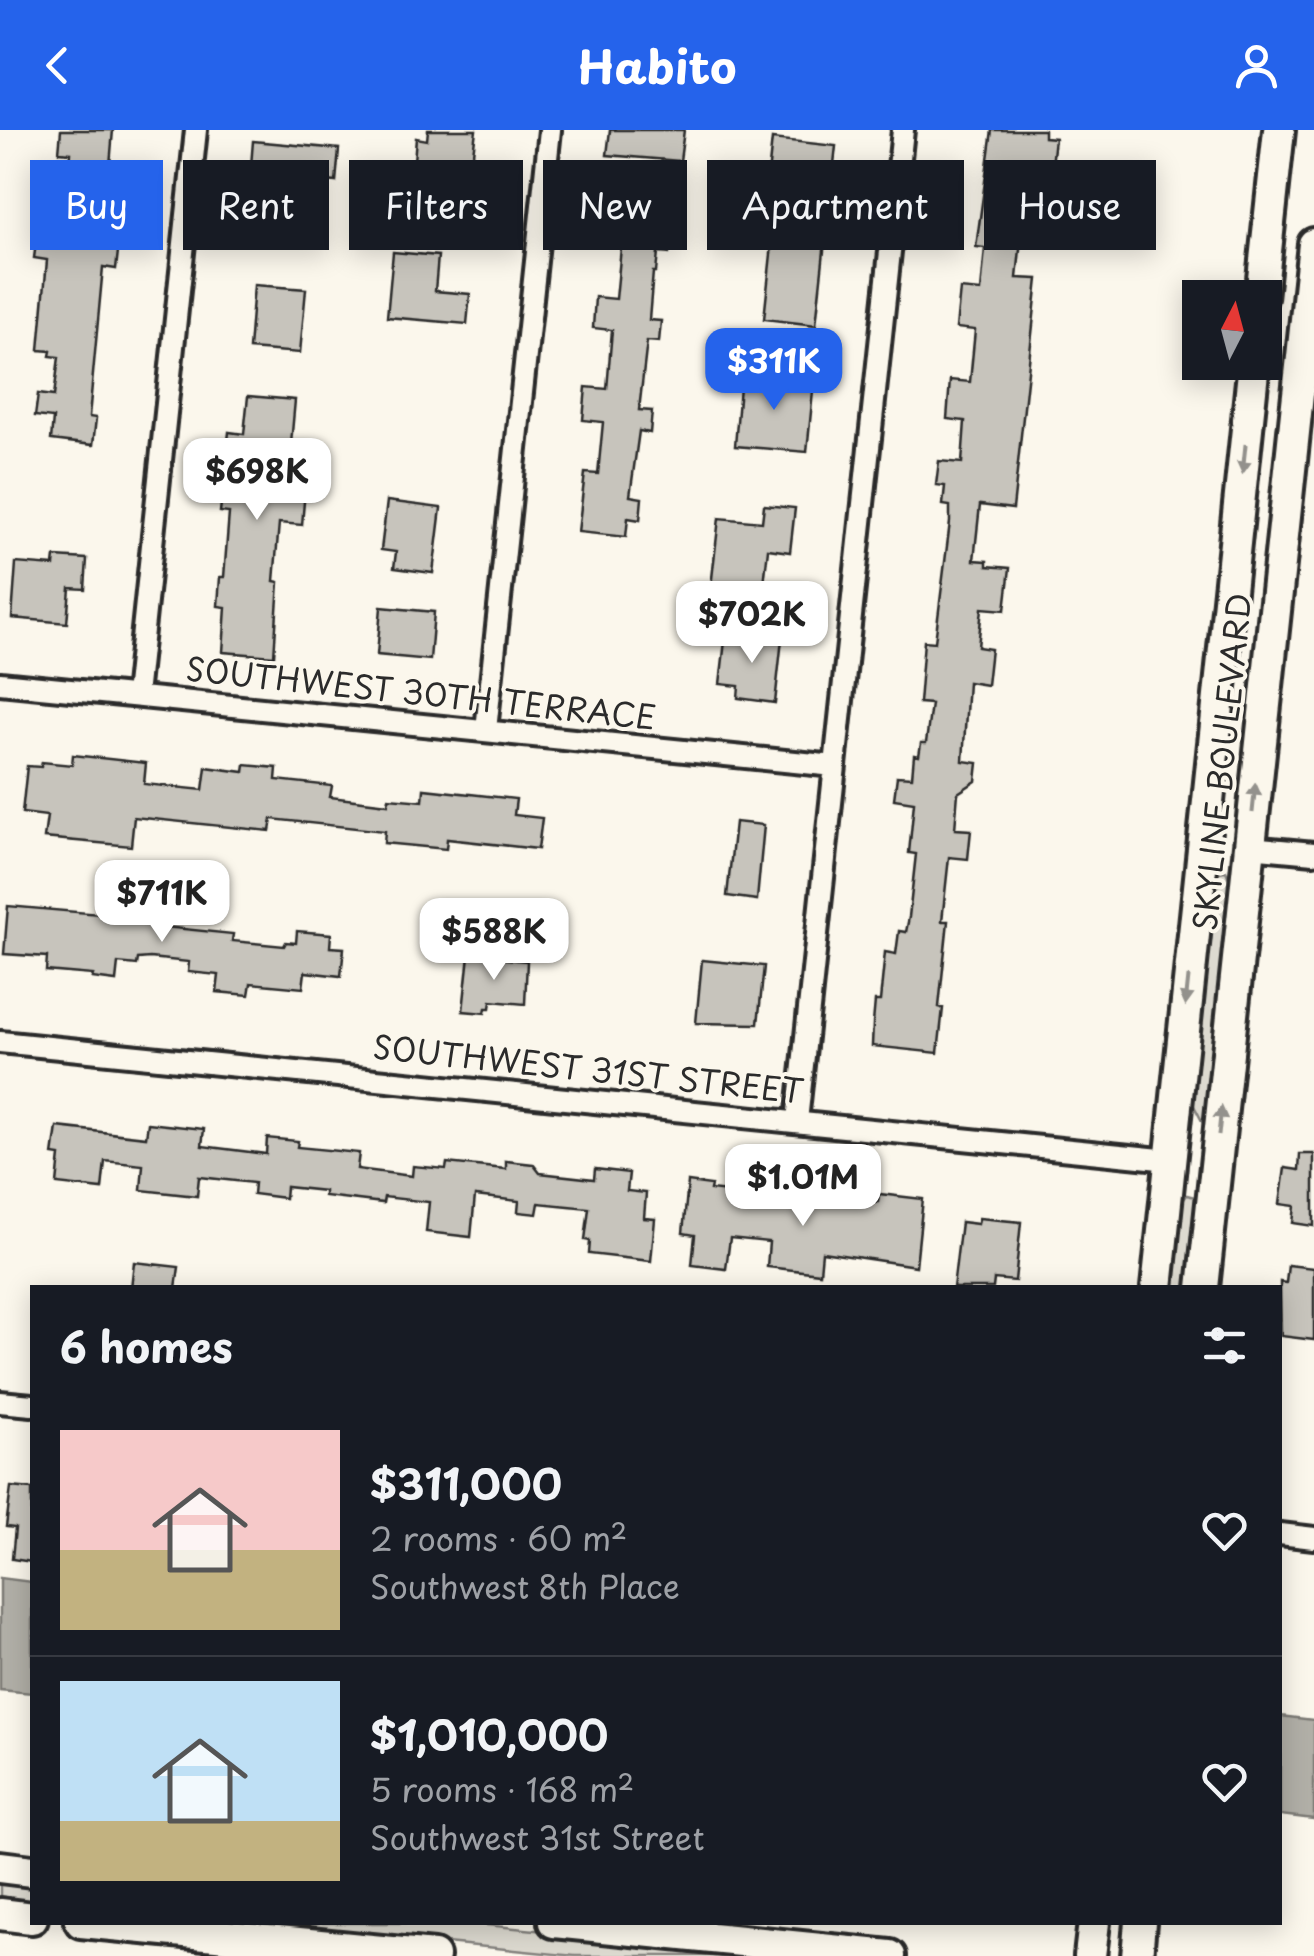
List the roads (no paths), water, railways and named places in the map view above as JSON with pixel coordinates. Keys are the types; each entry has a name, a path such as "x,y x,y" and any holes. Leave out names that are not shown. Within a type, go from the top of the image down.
{"street":[{"path":"136,696 196,130"},
{"path":"486,730 550,130"},
{"path":"797,1121 902,130"},
{"path":"1263,280 1280,130"},
{"name":"SKYLINE BOULEVARD","path":"1204,1285 1314,244"},
{"name":"SKYLINE BOULEVARD","path":"1157,1285 1252,380"},
{"name":"SOUTHWEST 30TH TERRACE","path":"0,682 835,766"},
{"path":"1203,842 1314,853"},
{"name":"SOUTHWEST 31ST STREET","path":"0,1042 1170,1160"},
{"path":"1170,1160 1216,1164"},
{"path":"0,1402 30,1405"},
{"path":"1282,1534 1314,1538"},
{"path":"0,1867 30,1870"},
{"path":"0,1914 30,1918"},
{"path":"111,1925 434,1956"},
{"path":"584,1925 890,1956"},
{"path":"1090,1956 1094,1925"},
{"path":"1137,1956 1140,1925"}]}
